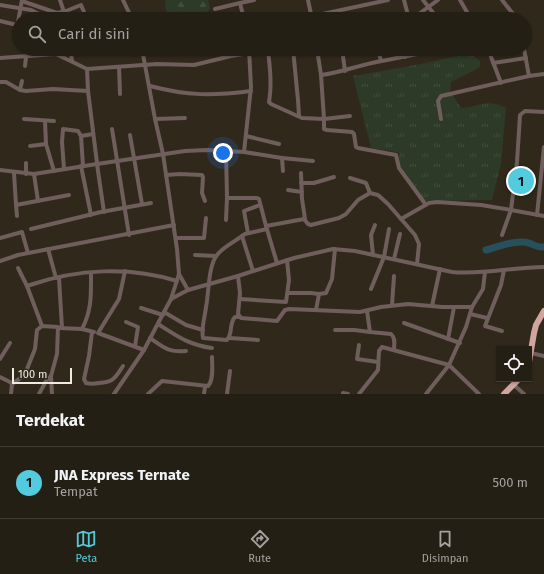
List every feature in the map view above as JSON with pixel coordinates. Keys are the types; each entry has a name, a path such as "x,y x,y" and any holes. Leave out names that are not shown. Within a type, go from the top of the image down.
{"highway":[{"path":"532,346 536,324 544,311"},
{"path":"504,394 516,382"}],"street":[{"path":"60,0 64,12 80,5 84,12"},
{"path":"123,0 129,12"},
{"path":"215,9 254,0"},
{"path":"308,0 311,12"},
{"path":"337,12 388,0"},
{"path":"404,0 408,12"},
{"path":"423,0 433,12"},
{"path":"422,12 438,0"},
{"path":"460,0 467,12"},
{"path":"502,0 511,12"},
{"path":"240,3 242,12"},
{"path":"0,5 21,4 51,12"},
{"path":"21,4 35,12"},
{"path":"0,21 12,24"},
{"path":"0,58 36,56"},
{"path":"61,56 87,69 146,66 156,64 194,64 231,56"},
{"path":"71,56 72,61"},
{"path":"114,394 144,350 171,299 179,274 176,238 163,154 155,120 144,56"},
{"path":"244,152 251,91 250,56"},
{"path":"269,56 271,74 269,102 299,116 314,119 350,116"},
{"path":"294,56 299,116"},
{"path":"318,56 325,130 353,132 357,148 396,155 399,168 423,206"},
{"path":"343,56 345,71"},
{"path":"380,56 381,61"},
{"path":"321,75 410,56"},
{"path":"490,56 501,83"},
{"path":"25,66 26,57"},
{"path":"493,63 526,58 529,76"},
{"path":"119,67 120,94"},
{"path":"87,69 93,134 104,212"},
{"path":"442,119 438,101 441,96 544,74"},
{"path":"20,90 22,81"},
{"path":"0,82 6,82 20,90 32,91 53,89 88,91"},
{"path":"150,86 172,92 196,95 251,91"},
{"path":"502,235 510,210 517,162 520,115 524,111 544,112"},
{"path":"155,120 185,118"},
{"path":"24,119 54,122"},
{"path":"45,121 46,144 54,171"},
{"path":"64,169 62,142 63,129 78,131 81,136 82,166 91,215"},
{"path":"112,129 129,234"},
{"path":"81,136 93,134"},
{"path":"130,135 142,204"},
{"path":"246,136 279,144"},
{"path":"30,146 46,144"},
{"path":"537,215 544,147"},
{"path":"0,170 14,173 34,174 163,154 207,150 226,150 313,161"},
{"path":"226,150 226,220"},
{"path":"282,158 283,171"},
{"path":"26,162 26,174"},
{"path":"14,173 17,216"},
{"path":"301,173 305,220 311,225 339,218 346,214 358,200 370,193"},
{"path":"34,174 38,201"},
{"path":"166,175 202,175 203,197 205,201"},
{"path":"301,183 314,183 334,177"},
{"path":"350,178 366,183 370,193 378,196 415,235 419,244 417,264"},
{"path":"288,190 302,192"},
{"path":"16,205 69,195"},
{"path":"227,198 257,198 277,263"},
{"path":"401,219 423,206 437,202 481,205 544,216"},
{"path":"31,229 151,203"},
{"path":"248,233 244,211 260,205"},
{"path":"176,238 204,238 206,218"},
{"path":"258,340 229,338 226,340 203,337 208,285 216,256 248,233 267,227 305,220"},
{"path":"373,255 371,235 375,224"},
{"path":"0,256 1,261 28,253 174,225"},
{"path":"371,289 384,257 390,229"},
{"path":"0,238 22,232 28,253"},
{"path":"394,259 400,234"},
{"path":"242,236 253,271"},
{"path":"48,249 58,278 60,328 57,354 51,376 52,394"},
{"path":"288,293 325,294 330,286 334,272 335,249"},
{"path":"171,299 188,290 307,254 335,249 355,251 464,274 529,267 544,267"},
{"path":"195,255 216,256"},
{"path":"240,299 287,301 289,280 287,260"},
{"path":"18,268 27,286 42,326"},
{"path":"432,306 440,269"},
{"path":"502,331 486,326 487,318 501,286 504,270"},
{"path":"27,286 58,278 110,271 125,271 158,275 177,281"},
{"path":"98,333 119,299 125,271"},
{"path":"426,394 449,365 460,343 472,307 484,288 484,272"},
{"path":"82,330 88,316 91,292 91,273"},
{"path":"179,274 188,290"},
{"path":"238,276 240,299 238,310 239,317"},
{"path":"392,305 394,276"},
{"path":"316,310 319,294"},
{"path":"229,338 232,320 235,317 274,321 279,319 286,309 356,312 392,305 408,304 472,307"},
{"path":"448,339 454,307"},
{"path":"141,308 163,314 186,325 203,330"},
{"path":"367,311 370,332"},
{"path":"470,314 487,318"},
{"path":"126,322 138,327 135,346"},
{"path":"404,323 460,343"},
{"path":"158,324 188,342 202,347 212,348"},
{"path":"11,394 12,384 25,374 35,349 37,330 42,326 98,333 144,350"},
{"path":"335,330 354,330 391,334 394,338 394,350"},
{"path":"92,332 84,379 86,383 93,384 110,382 123,366"},
{"path":"150,338 168,350 177,352 186,351"},
{"path":"0,359 10,343"},
{"path":"359,345 357,359 378,362"},
{"path":"359,394 376,375 378,370 380,349 382,347 449,365 479,394"},
{"path":"532,353 544,356"},
{"path":"148,394 162,381 205,387 208,386 210,384 212,357"},
{"path":"227,394 230,371"},
{"path":"39,394 46,381 51,376"},
{"path":"0,377 12,384"},
{"path":"514,385 524,394"},
{"path":"204,394 205,387"},
{"path":"342,393 348,394"}],"green space":[{"path":"165,0 208,0 210,8 208,12 166,12"},
{"path":"457,56 473,56 480,61 480,67 451,82 450,91 461,108 488,103 506,108 501,164 492,200 425,201 399,164 399,153 371,148 353,76"}],"waterway":[{"path":"486,250 509,243 518,242 526,242 538,247 544,247"}],"place":[{"name":"JNA Express Ternate","path":"521,181"}]}
